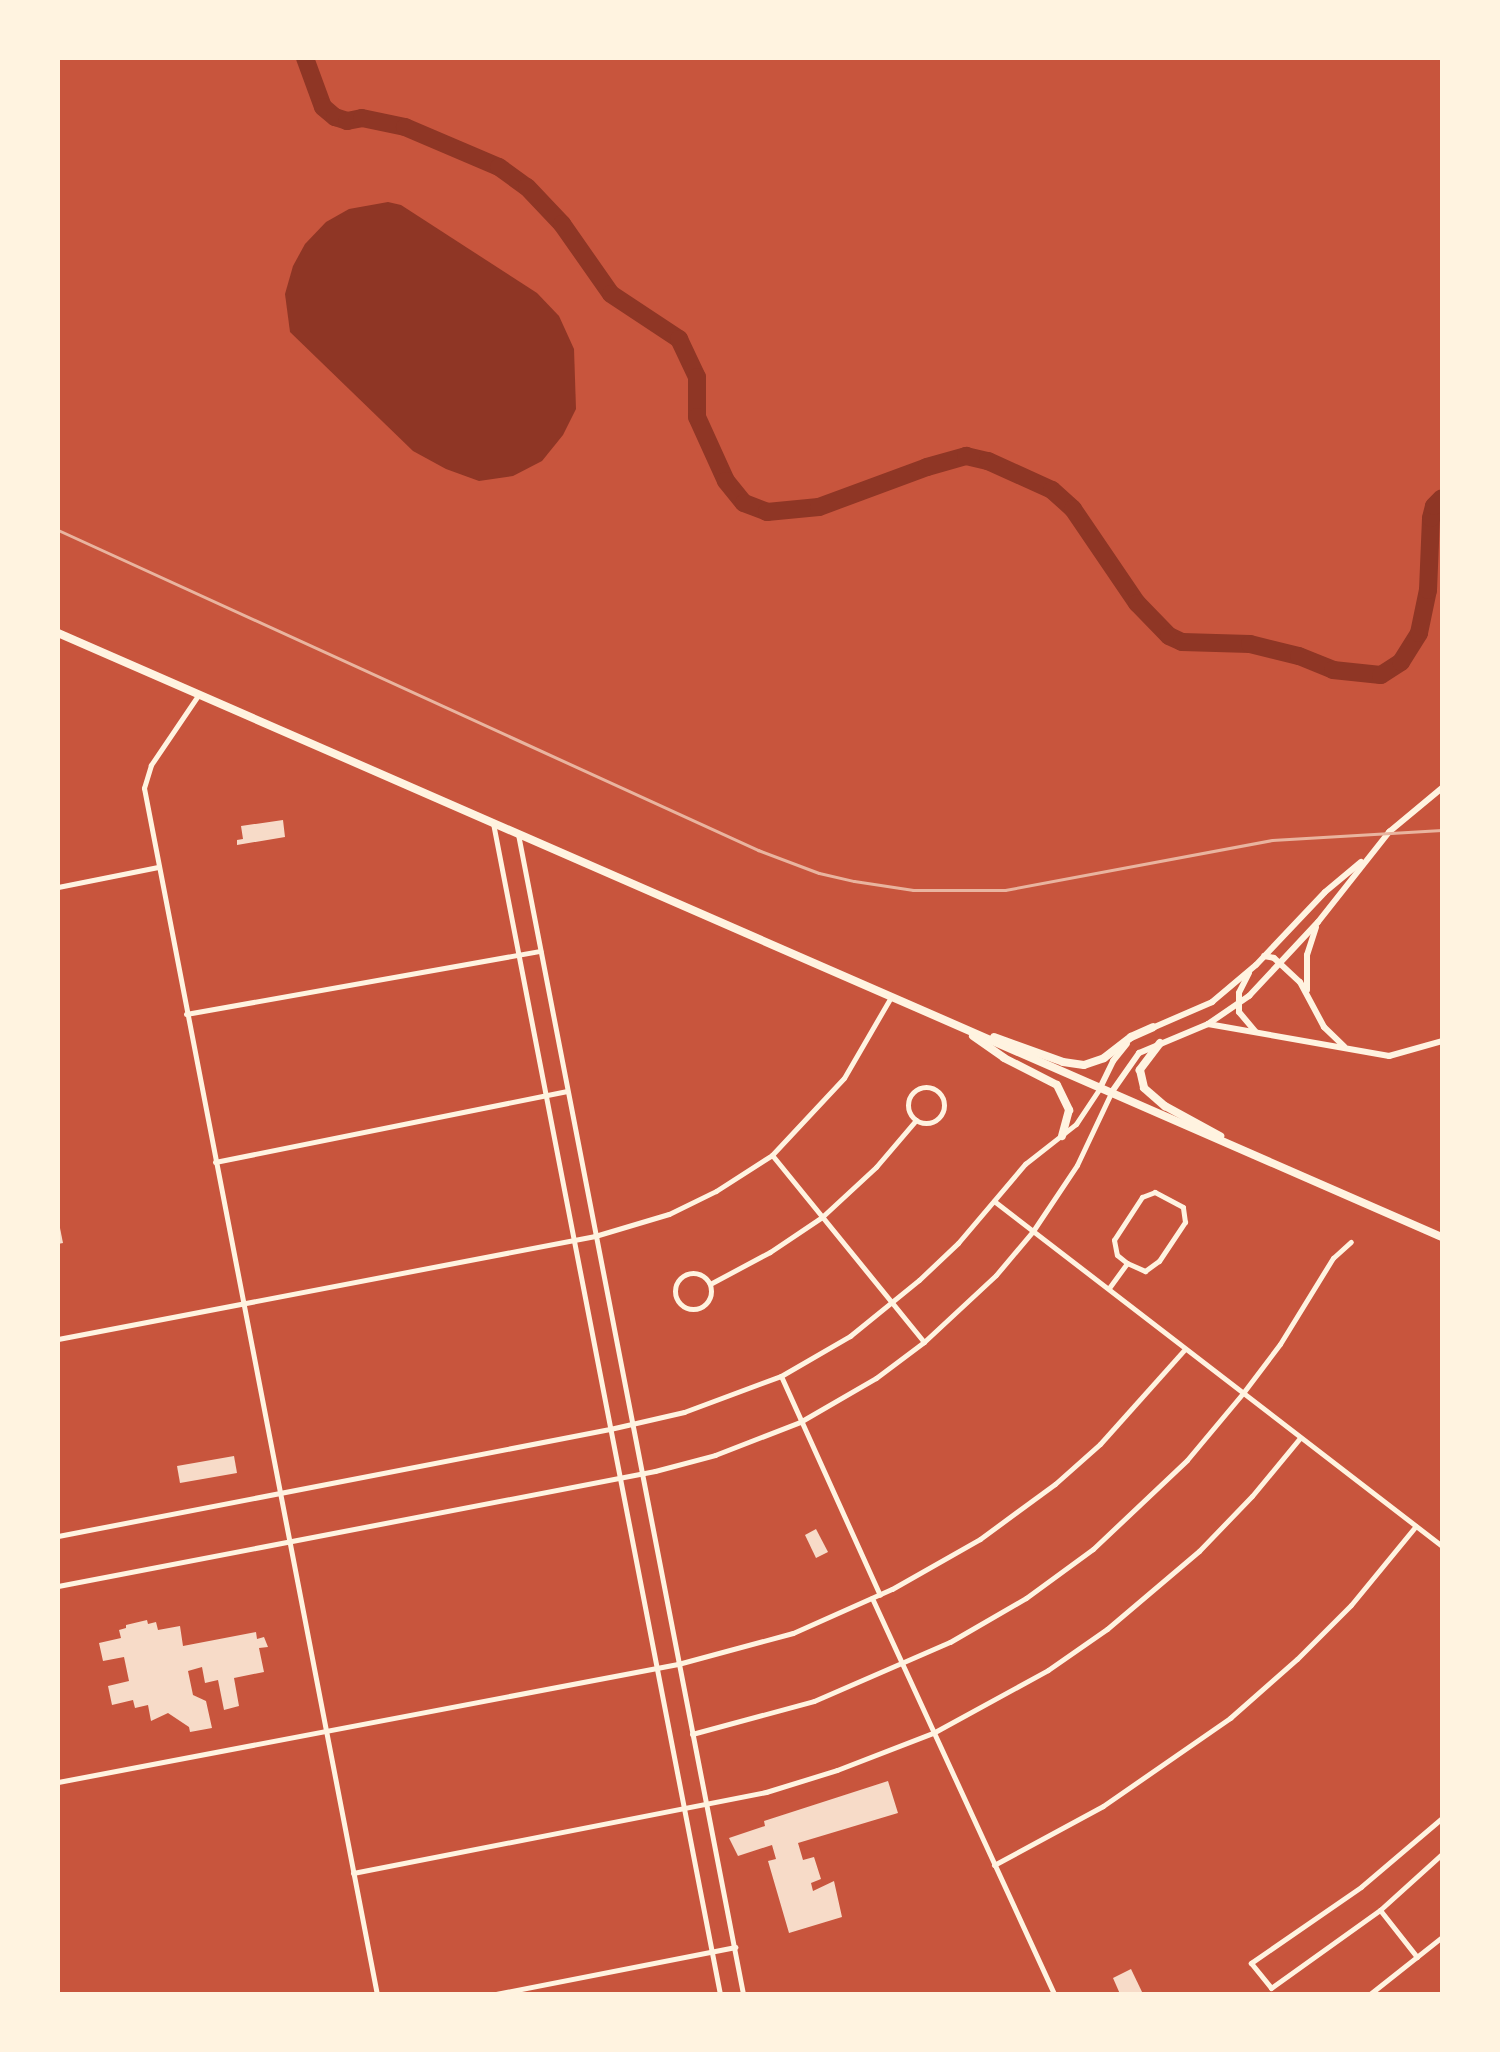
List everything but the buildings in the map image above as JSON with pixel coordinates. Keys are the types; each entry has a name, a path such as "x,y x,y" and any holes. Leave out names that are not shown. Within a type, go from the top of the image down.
{"main road":[{"path":"58,633 1442,1237"},
{"path":"959,1026 1004,1058 1057,1085 1069,1110 1062,1136"},
{"path":"982,1036 1011,1041 1063,1062 1084,1065 1104,1058 1131,1037 1153,1027"},
{"path":"1160,1043 1140,1070 1144,1088 1165,1106 1208,1127 1234,1145"}],"street":[{"path":"199,694 151,765 144,782 242,1306 377,1994"},
{"path":"58,1586 642,1473 715,1455 800,1422 876,1378 924,1342 986,1285 1033,1231 1077,1165 1111,1093 1139,1053 1208,1024 1238,1004 1318,922 1396,825 1442,788"},
{"path":"493,822 720,1994"},
{"path":"518,834 743,1994"},
{"path":"1256,1032 1242,1018 1238,1004 1243,982 1325,892 1370,854"},
{"path":"58,887 158,867"},
{"path":"1307,993 1307,955 1318,922"},
{"path":"186,1014 540,951"},
{"path":"1264,956 1280,963 1307,993 1324,1027 1347,1047"},
{"path":"58,1536 610,1429 684,1412 781,1376 850,1336 892,1304 958,1243 1025,1164 1076,1124 1121,1050 1153,1027 1212,1002 1256,965"},
{"path":"58,1339 595,1236 669,1214 716,1191 772,1155 844,1078 891,996"},
{"path":"1208,1024 1389,1056 1442,1041"},
{"path":"929,1087 939,1093 944,1109 938,1119 927,1123 916,1120 909,1110 913,1094 929,1087"},
{"path":"215,1162 566,1091"},
{"path":"710,1284 770,1252 822,1217 876,1167 916,1120"},
{"path":"772,1155 924,1342"},
{"path":"1161,1194 1183,1207 1185,1222 1159,1261 1145,1271 1127,1263 1117,1255 1114,1240 1142,1197 1161,1194"},
{"path":"994,1201 1442,1546"},
{"path":"692,1734 814,1701 903,1664 989,1621 1093,1549 1187,1460 1280,1344 1333,1258 1351,1242"},
{"path":"1109,1288 1127,1263"},
{"path":"687,1274 703,1276 710,1284 710,1297 703,1306 690,1309 676,1297 676,1286 687,1274"},
{"path":"58,1782 678,1664 793,1633 880,1595 955,1555 1055,1484 1118,1426 1185,1349"},
{"path":"781,1376 880,1595"},
{"path":"353,1873 706,1806 837,1770 933,1733 1048,1670 1107,1629 1199,1551 1252,1496 1300,1438"},
{"path":"994,1865 1103,1806 1230,1718 1297,1659 1351,1605 1416,1526"},
{"path":"872,1598 1054,1994"},
{"path":"1442,1818 1361,1887 1251,1963 1271,1988 1380,1910 1442,1854"},
{"path":"1380,1910 1417,1957"},
{"path":"1370,1994 1442,1937"},
{"path":"496,1994 735,1947"}],"shaded area":[{"path":"388,202 401,205 537,293 559,316 574,349 576,409 563,435 542,461 513,476 479,481 446,469 413,451 290,332 285,294 293,266 305,244 326,222 349,209"}],"waterway":[{"path":"305,58 323,107 335,117 347,121 362,118 405,127 499,167 527,187 562,224 611,294 679,339 697,377 697,417 726,481 744,503 767,512 819,507 966,456 988,461 1052,490 1073,509 1137,603 1169,636 1182,642 1250,644 1299,656 1333,670 1381,675 1401,662 1419,633 1428,590 1431,518 1434,506 1442,498"}],"railway":[{"path":"58,530 758,850 819,873 854,881 913,890 1005,890 1272,840 1442,830"}]}
